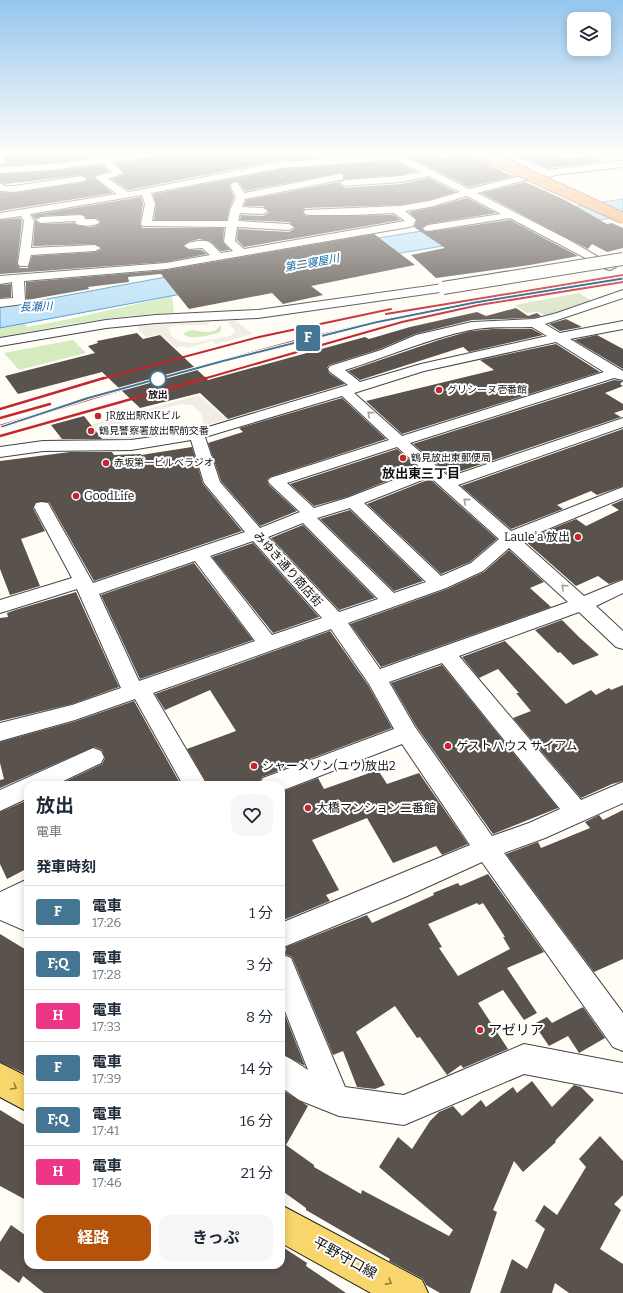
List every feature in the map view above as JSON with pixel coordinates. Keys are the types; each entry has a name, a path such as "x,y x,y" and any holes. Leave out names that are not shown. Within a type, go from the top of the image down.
{"highway":[{"path":"613,213 623,218"}],"main road":[{"path":"0,1079 24,1093"},
{"name":"平野守口線","path":"285,1225 408,1293"}],"street":[{"path":"26,216 35,213"},
{"path":"65,213 66,219"},
{"path":"148,213 146,224 232,224 289,227"},
{"path":"234,213 229,242 243,254"},
{"path":"367,213 365,226 369,231"},
{"path":"0,280 166,266 219,258 409,224 411,220 401,213"},
{"path":"508,213 610,267"},
{"path":"0,216 66,219 80,218 80,222 95,222"},
{"path":"0,303 19,300 19,279 32,233 26,216"},
{"path":"428,228 513,216"},
{"path":"189,246 206,244 219,258"},
{"path":"25,257 95,248"},
{"path":"377,299 388,294 435,284 596,259 623,253"},
{"path":"25,257 71,259"},
{"path":"0,342 106,324 156,319 258,314 377,299 623,259"},
{"path":"377,299 395,300 623,265"},
{"path":"623,294 561,316 534,323 472,326 421,338 386,353 335,369 350,388 401,442 446,484 510,538 623,642"},
{"path":"534,323 618,375"},
{"path":"0,452 43,446 131,445 197,435 421,368 623,325"},
{"path":"391,601 276,481 618,375"},
{"path":"446,484 623,422"},
{"name":"みゆき通り商店街","path":"197,435 212,483 256,535 335,620 376,679 407,733 487,849 623,1037"},
{"path":"0,607 85,586 199,554 256,535 308,515 353,502 432,471"},
{"path":"0,732 75,712 440,584 477,567 510,538 623,492"},
{"path":"353,502 440,584"},
{"path":"42,507 85,586 136,690 193,781"},
{"path":"199,554 268,645"},
{"path":"376,679 583,604 623,586"},
{"path":"446,654 577,812"},
{"path":"281,781 407,733"},
{"path":"41,781 94,756"},
{"path":"0,801 24,790"},
{"path":"285,934 396,889 487,849 536,831 623,792"},
{"path":"0,904 24,893"},
{"path":"0,907 24,918"},
{"path":"285,977 334,1097"},
{"path":"285,1072 310,1089 339,1100 404,1110 524,1059 623,1078"}],"green space":[{"path":"579,293 593,302 549,317 538,312 527,313 515,305"},
{"path":"172,296 174,313 108,319 0,337 0,329 25,324 27,327 70,319"},
{"path":"221,325 221,330 219,333 195,337 183,334 191,330 211,332 216,330"},
{"path":"73,340 86,353 19,370 4,353"}],"shaded area":[{"path":"238,319 236,321 253,334 216,344 212,341 187,348 183,346 176,348 160,334 146,337 139,331 138,325 209,322 209,324 206,325 176,325 168,328 172,337 178,341 194,343 230,336 235,331 228,322"},
{"path":"199,395 224,417 244,410 248,414 207,425 203,423 202,414 192,405 181,404 132,417 126,424 129,431 141,435 155,434 176,424 183,425 186,428 183,432 143,439 104,442 56,442 61,433"}],"water":[{"name":"第二寝屋川","path":"533,213 623,213 623,216 395,254 0,328 0,305 26,303 359,241"}],"building":[{"path":"42,213 142,213 140,224 142,228 224,228 223,242 230,250 221,251 210,241 199,239 188,242 183,246 189,250 201,250 207,254 166,262 0,274 0,220 20,218 22,221 17,264 20,268 28,268 32,256 95,252 102,249 95,244 33,246 35,221 41,224 74,223 76,225 89,227 96,226 101,222 96,218 86,218 84,215 80,214 41,216 35,219 32,215"},
{"path":"155,213 228,213 227,220 154,220"},
{"path":"267,213 304,213 304,215 309,216 394,215 401,220 244,247 237,240 238,229 289,232 295,228 289,222 240,220 241,215 263,216"},
{"path":"410,213 494,213 428,224 422,228 423,231 428,232 510,220 578,256 530,265 436,278 411,255 445,248 414,227 417,220"},
{"path":"520,213 588,213 607,224 612,223 623,228 623,248 607,252 592,244 588,249"},
{"path":"374,234 415,265 311,286 323,295 283,304 272,293 189,309 161,274 128,277 129,282 88,287 89,289 27,300 26,298 26,282 166,270"},
{"path":"11,284 11,297 0,298 0,285"},
{"path":"516,308 528,316 537,313 541,316 534,318 472,320 415,334 380,349 329,365 327,368 329,373 345,384 228,419 200,393 140,408 102,372 18,394 5,376 95,353 88,346 98,343 97,341 137,333 143,339 160,335 208,380 365,337 369,339 410,327 477,312 486,316"},
{"path":"566,319 582,327 560,331 549,324"},
{"path":"493,329 532,329 543,335 469,352 463,347 360,380 348,371 470,331"},
{"path":"597,335 623,349 623,369 574,340"},
{"path":"556,344 600,372 402,434 366,401 494,370 480,360"},
{"path":"614,380 623,381 620,384 623,386 605,393 623,404 623,410 614,413 621,417 449,475 413,444"},
{"path":"342,398 386,439 270,477 267,480 269,485 297,511 260,526 221,481 208,443 243,432 239,428"},
{"path":"84,416 102,439 62,439 51,425"},
{"path":"623,429 623,486 597,495 591,491 557,505 563,509 511,529 461,486"},
{"path":"192,447 203,484 242,531 94,581 49,502 36,502 33,508 45,531 21,539 40,586 10,595 0,569 0,461 70,452 112,452 114,455 141,455"},
{"path":"397,449 419,468 347,497 314,506 290,484"},
{"path":"430,479 497,539 470,562 441,574 367,504"},
{"path":"623,500 623,579 609,584 598,576 576,586 524,540 576,519 586,526 619,510 611,505"},
{"path":"350,510 423,581 394,591 320,519"},
{"path":"303,525 375,598 339,610 271,538"},
{"path":"253,543 319,617 273,633 212,557"},
{"path":"509,550 544,582 530,588 551,607 381,667 350,624 447,589 484,572"},
{"path":"194,563 253,640 140,679 101,595"},
{"path":"76,592 119,687 72,704 0,721 0,618 8,617 7,613 15,610"},
{"path":"562,620 599,655 573,665 560,652 558,653 535,630"},
{"path":"330,631 368,685 392,728 262,777 260,781 206,781 187,749 236,731 210,690 165,710 155,694"},
{"path":"505,641 566,704 591,690 596,695 609,688 611,690 623,685 623,781 612,784 581,798 513,718 531,711 516,693 519,693 498,669 479,678 462,657"},
{"path":"442,665 558,808 493,834 416,726 391,683"},
{"path":"134,701 179,781 66,781 102,764 105,758 102,750 94,747 0,788 0,780 4,779 0,763 0,742 76,721"},
{"path":"378,770 387,784 419,773 468,844 442,855 436,846 393,863 367,818 312,840 339,890 326,895 330,901 285,919 285,790 318,778 324,789"},
{"path":"24,802 24,870 7,879 0,864 0,812"},
{"path":"623,810 623,959 594,972 506,854 538,842 541,848 590,828 585,822 599,815 603,820"},
{"path":"488,874 544,952 507,968 537,1013 524,1020 503,990 478,1003 508,1049 463,1068 461,1065 447,1075 420,1037 417,1038 395,1006 356,1032 385,1085 375,1089 357,1087 343,1051 333,1055 292,957 285,954 286,947 367,915 372,923 434,895 433,893 458,883 460,886","holes":["477,903 479,905 483,903 505,937 503,937 510,949 458,976 439,948 442,947 428,924"]},
{"path":"0,934 24,949 24,1073 0,1062"},
{"path":"583,1007 605,1038 579,1053 568,1036 549,1046 534,1024 547,1017 552,1023"},
{"path":"285,1015 305,1066 285,1055"},
{"path":"532,1081 552,1107 574,1085 581,1087 594,1100 555,1141 556,1142 523,1172 514,1161 493,1210 497,1212 470,1293 440,1293 426,1285 423,1279 389,1261 390,1259 306,1210 306,1208 285,1193 285,1092 308,1106 286,1145 314,1165 314,1167 361,1194 362,1190 449,1236 453,1230 379,1167 398,1137 412,1149 430,1121 439,1112 453,1106 462,1116 481,1100 486,1107 513,1087 517,1093"},
{"path":"0,1110 24,1125 24,1199 0,1186"},
{"path":"600,1136 623,1161 623,1195 614,1204 621,1210 600,1249 623,1264 623,1293 569,1293 555,1283 552,1293 500,1293 512,1259 527,1269 545,1229 535,1221 544,1205 557,1215 586,1167 579,1159"},
{"path":"11,1225 24,1234 24,1269 285,1269 285,1249 307,1263 306,1266 346,1293 44,1293 23,1276 19,1283 0,1269 0,1242"}],"railway":[{"path":"386,314 623,275"},
{"path":"203,379 402,322 479,305 623,282"},
{"path":"101,379 259,337 391,309"},
{"path":"155,379 295,341 394,318"},
{"path":"0,409 104,378"},
{"path":"0,426 159,378"},
{"path":"0,436 206,378"},
{"path":"0,418 50,404"}],"train":[{"name":"F","path":"0,426 88,398 285,344 375,322 475,302 623,279"}],"place":[{"name":"放出","path":"158,379"},
{"name":"グリシーヌ壱番館","path":"439,390"},
{"name":"JR放出駅NKビル","path":"98,416"},
{"name":"鶴見警察署放出駅前交番","path":"91,431"},
{"name":"鶴見放出東郵便局","path":"403,458"},
{"name":"赤坂第一ビルべラジオ","path":"106,463"},
{"name":"GoodLife","path":"76,496"},
{"name":"Laule'a 放出","path":"578,537"},
{"name":"ゲストハウス サイアム","path":"448,746"},
{"name":"シャーメゾン(ユウ)放出2","path":"254,766"},
{"name":"大橋マンション二番館","path":"308,808"},
{"name":"アゼリア","path":"480,1030"}],"district":[{"name":"放出東三丁目","path":"421,473"}],"water label":[{"name":"長瀬川","path":"36,307"}]}
